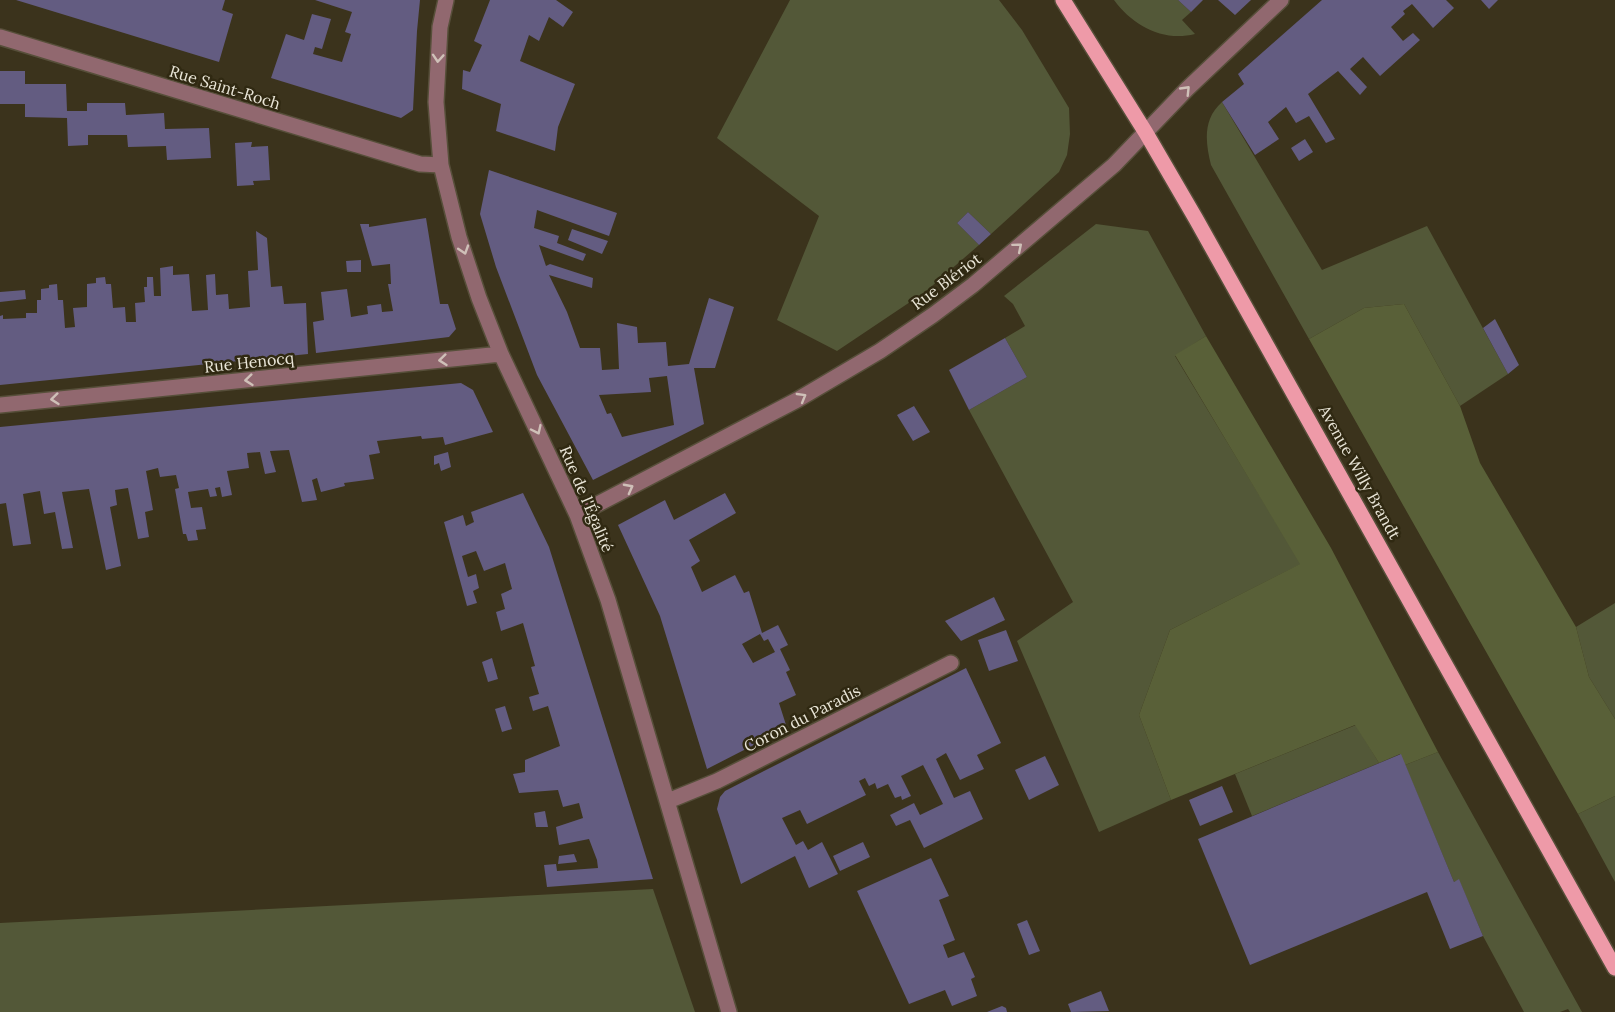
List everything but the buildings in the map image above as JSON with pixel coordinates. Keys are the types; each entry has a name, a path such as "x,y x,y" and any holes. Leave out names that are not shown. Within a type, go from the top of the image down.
{"main road":[{"name":"Avenue Willy Brandt","path":"1064,0 1146,133 1339,471 1615,968"}],"street":[{"name":"Rue de l'Égalité","path":"446,0 440,27 436,102 441,165 459,237 501,354 578,515 608,600 729,1012"},
{"name":"Rue Blériot","path":"578,515 797,400 880,351 973,285 1106,172 1187,89 1281,0"},
{"name":"Rue Saint-Roch","path":"0,37 420,164 441,165"},
{"name":"Rue Henocq","path":"0,405 501,354"},
{"name":"Coron du Paradis","path":"668,801 717,781 951,663"}],"green space":[{"path":"790,0 999,0 1022,30 1069,108 1070,134 1067,155 1059,172 991,234 968,212 957,223 979,245 925,292 837,351 777,320 819,216 717,138"},
{"path":"1114,0 1178,0 1191,12 1182,20 1195,34 1172,36 1150,30 1130,17"},
{"path":"1222,102 1322,270 1427,226 1508,374 1460,406 1404,304 1364,308 1309,339 1211,165 1207,131 1211,116"},
{"path":"1096,224 1148,231 1206,336 1175,356 1301,564 1170,630 1139,715 1171,800 1099,832 1017,641 1073,602 969,410 1027,377 1005,338 1025,326 1013,304 1004,296"},
{"path":"1404,304 1460,406 1480,463 1576,627 1589,677 1615,719 1615,796 1578,814 1309,339 1364,308"},
{"path":"1206,336 1331,548 1438,752 1405,765 1400,754 1379,763 1355,725 1171,800 1139,715 1170,630 1300,564 1175,355"},
{"path":"1615,603 1615,719 1589,677 1576,627"},
{"path":"1356,725 1379,763 1252,816 1235,774"},
{"path":"1438,752 1582,1012 1570,1012 1568,1009 1560,1012 1524,1012 1483,936 1459,880 1454,882 1405,765"},
{"path":"1615,796 1615,882 1578,814"},
{"path":"653,889 695,1012 0,1012 0,923"}]}
